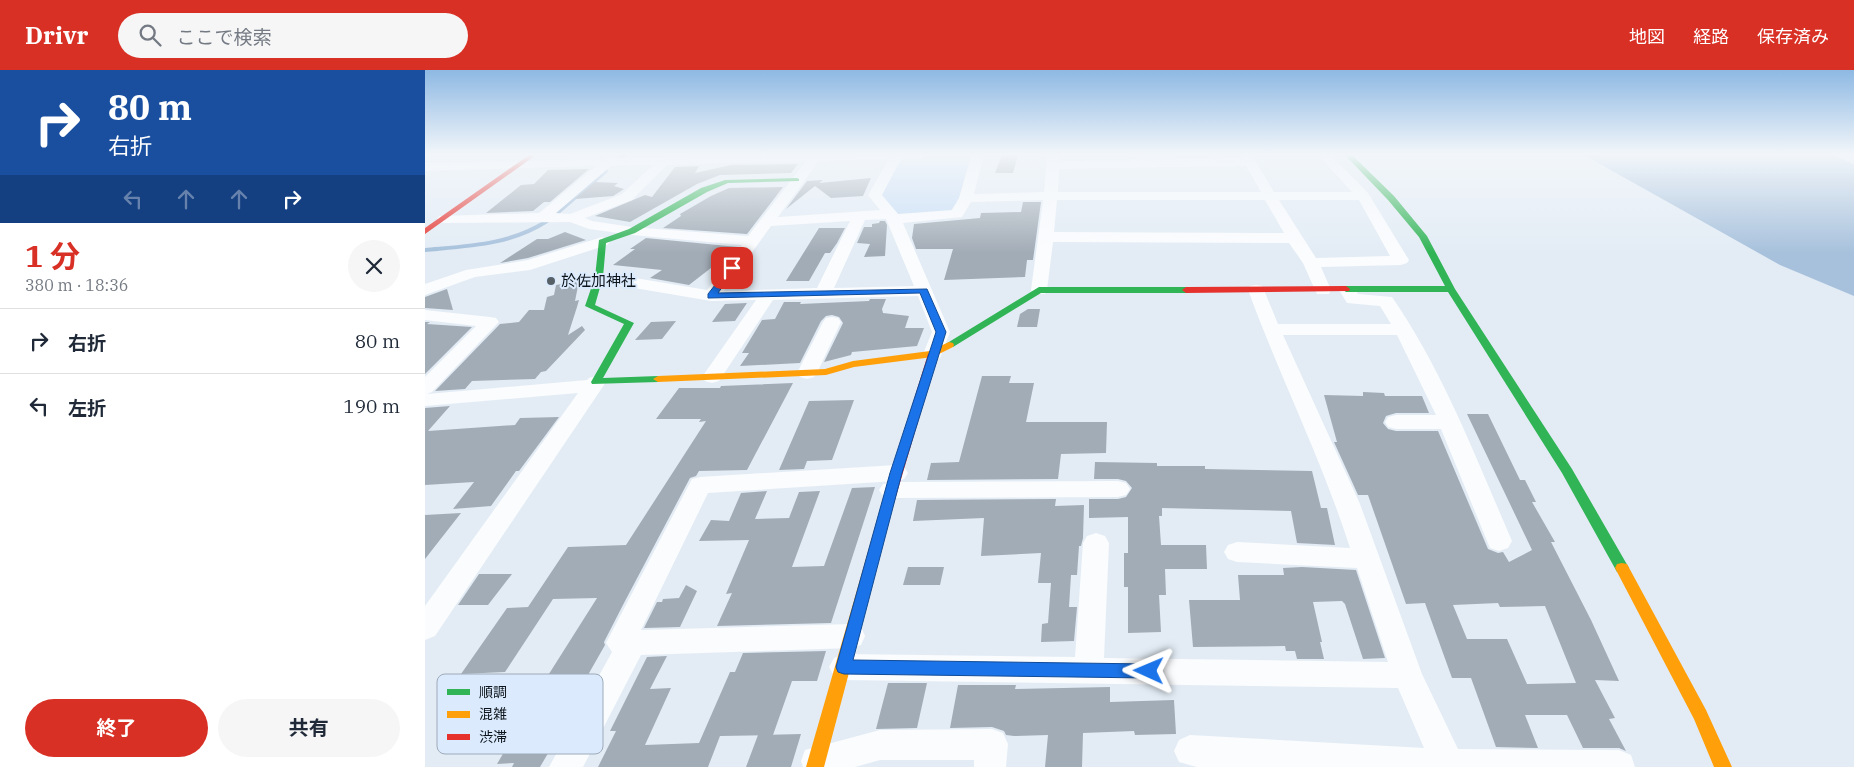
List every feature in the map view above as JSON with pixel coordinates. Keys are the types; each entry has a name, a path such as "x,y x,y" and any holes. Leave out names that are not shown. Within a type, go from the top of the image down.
{"street":[{"path":"425,232 487,188"},
{"path":"543,217 578,188"},
{"path":"572,218 627,196 636,188"},
{"path":"425,290 472,272 531,265 602,242 632,231 710,188"},
{"path":"711,296 792,188"},
{"path":"816,764 894,482 941,332 892,217 875,195 879,188"},
{"path":"767,222 957,214 967,198 970,188"},
{"path":"1039,290 1047,237 1051,188"},
{"path":"1266,188 1294,238 1311,263 1323,290"},
{"path":"1311,263 1401,260 1363,196 1355,188"},
{"path":"1381,188 1423,236 1451,289 1568,472 1699,715 1723,767"},
{"path":"967,198 1050,196 1363,196"},
{"path":"823,294 859,217"},
{"path":"444,219 572,218 589,225 632,231 753,241"},
{"path":"1047,237 1294,238"},
{"path":"425,628 595,384 629,323 590,306 599,277 602,242"},
{"path":"599,277 711,296 923,291"},
{"path":"425,400 595,384 826,372 853,364 933,354 1039,290 1451,289"},
{"path":"1257,290 1271,329 1348,504 1407,676 1448,766"},
{"path":"1347,290 1353,299 1386,301 1405,330 1448,422 1499,541"},
{"path":"712,377 768,295"},
{"path":"425,325 433,316 490,322 425,388"},
{"path":"807,373 832,322"},
{"path":"1271,329 1405,330"},
{"path":"1396,422 1448,422"},
{"path":"851,636 620,643 700,485 894,482 1118,489"},
{"path":"1089,670 1096,542"},
{"path":"1237,552 1367,559"},
{"path":"603,697 632,644"},
{"path":"844,667 1407,676"},
{"path":"816,764 880,745 992,744 990,767"},
{"path":"1190,751 1448,766 1619,766"},
{"path":"565,767 572,754"}],"shaded area":[{"path":"885,188 962,188 959,199 950,212 900,216 881,195"},
{"path":"1642,188 1854,188 1854,296 1780,265"}],"building":[{"path":"518,188 567,188 550,202 544,202 533,211 486,213"},
{"path":"588,188 624,189 613,196 575,199"},
{"path":"659,188 691,188 630,222 595,216 645,195 652,197"},
{"path":"729,188 783,188 747,234 663,228 681,216 680,214"},
{"path":"802,188 813,188 786,209"},
{"path":"817,188 867,188 863,196 831,198"},
{"path":"1023,202 1041,202 1033,260 1027,260 1025,277 944,280 953,249 916,249 912,238 914,224 980,218 981,213 1021,212"},
{"path":"880,221 885,221 887,225 885,256 864,257 870,244 857,243 864,227 872,227 872,224 879,223"},
{"path":"819,228 845,228 830,253 825,253 809,281 786,281"},
{"path":"565,232 586,240 528,258 500,263 537,239 548,239"},
{"path":"646,238 738,247 689,285 650,278 662,270 613,265 635,249 630,249"},
{"path":"579,281 575,301 579,300 568,335 582,326 585,330 546,371 541,372 535,379 472,381 465,389 435,391 500,324 519,322 529,310 544,310 547,297 554,295 556,285"},
{"path":"447,289 453,310 425,308 425,297"},
{"path":"870,299 886,299 882,309 883,313 909,316 905,328 924,328 917,346 852,352 851,355 824,362 843,323 839,317 832,315 826,316 821,321 800,363 740,366 749,353 742,353 762,320 775,319 784,302 801,302 800,304 869,301"},
{"path":"747,303 735,321 712,322 725,304"},
{"path":"1028,309 1040,309 1037,327 1017,327 1020,314"},
{"path":"676,321 662,339 635,340 651,322"},
{"path":"425,322 430,322 427,324 472,327 425,374"},
{"path":"982,376 1011,376 1009,383 1034,383 1026,422 1107,422 1106,453 1061,454 1058,479 927,480 931,463 959,462"},
{"path":"793,383 747,470 699,471 696,476 690,478 589,674 549,674 597,598 553,599 505,672 461,674 507,608 528,607 568,547 626,545 706,421 699,422 701,419 656,419 679,388 720,388 721,386"},
{"path":"1363,392 1384,393 1385,396 1422,396 1429,413 1396,413 1386,416 1383,423 1388,429 1396,431 1438,431 1488,549 1498,553 1503,552 1509,562 1532,550 1467,414 1488,414 1520,480 1525,480 1536,502 1532,502 1555,542 1551,542 1591,620 1619,681 1595,680 1615,718 1609,719 1626,751 1619,748 1583,748 1567,715 1525,715 1538,748 1496,747 1471,678 1452,678 1425,603 1406,604 1368,495 1358,495 1334,442 1337,442 1324,395 1363,396","holes":["1498,603 1500,607 1545,606 1576,683 1527,684 1507,639 1467,639 1453,605"]},
{"path":"854,400 832,460 807,461 804,469 779,470 809,401"},
{"path":"450,406 428,431 515,425 520,418 559,417 491,506 453,509 474,482 425,485 425,408"},
{"path":"1095,462 1157,463 1157,466 1205,466 1205,469 1312,471 1321,508 1327,508 1335,545 1297,543 1291,511 1162,508 1162,516 1159,516 1161,545 1206,545 1207,569 1165,569 1166,595 1159,595 1161,632 1128,633 1128,587 1124,587 1124,553 1128,553 1128,517 1089,518 1089,499 1118,499 1126,497 1132,488 1126,481 1118,479 1094,479"},
{"path":"875,487 831,623 717,626 732,593 726,594 749,540 699,541 711,520 729,521 741,493 767,491 755,519 789,518 799,492 820,491 792,567 824,566 852,488"},
{"path":"1056,499 1055,506 1084,505 1083,538 1081,546 1079,546 1077,575 1071,575 1069,607 1077,607 1074,641 1041,642 1042,624 1048,623 1051,583 1038,583 1041,553 981,556 984,518 913,521 917,500"},
{"path":"461,513 425,559 425,515"},
{"path":"908,567 944,567 940,585 903,585"},
{"path":"1302,567 1356,570 1385,658 1363,659 1345,604 1342,601 1313,602 1324,659 1297,659 1295,651 1286,651 1285,646 1193,647 1189,600 1240,600 1238,575 1284,575 1283,568"},
{"path":"479,574 512,574 488,605 458,605"},
{"path":"686,585 697,591 680,627 644,628 657,602 662,602 663,599 679,598"},
{"path":"826,651 817,681 792,681 773,735 720,736 708,767 598,767 616,731 610,731 647,657 667,656 650,689 671,688 645,745 699,743 730,672 735,672 743,653"},
{"path":"888,683 927,683 917,728 876,729"},
{"path":"958,685 1016,685 1015,689 1110,687 1110,702 1174,700 1176,734 1135,735 1134,731 1083,733 1082,767 1045,767 1048,735 1006,735 1004,731 992,727 950,728"},
{"path":"801,734 791,767 746,767 758,735"},
{"path":"503,754 548,754 540,767 512,767 514,763 497,764"}],"waterway":[{"path":"556,214 587,188"},
{"path":"425,250 503,240 533,229 547,221"}],"traffic: fast":[{"path":"658,379 596,382 629,323 590,306 599,277 602,242 632,231 710,188"},
{"path":"1381,188 1423,236 1451,289 1568,472 1622,568"},
{"path":"1346,289 1451,289"},
{"path":"949,345 1039,290 1186,290"}],"traffic: slow":[{"path":"658,379 826,372 853,364 933,354 949,345"},
{"path":"815,767 888,503"},
{"path":"1622,568 1700,715 1723,767"}],"traffic: jam":[{"path":"425,232 487,188"},
{"path":"1186,290 1346,289"},
{"path":"888,503 933,354"}],"place":[{"name":"於佐加神社","path":"551,281"}],"route":[{"path":"732,268 711,296 923,291 941,332 891,490 844,667 1149,671"}]}
